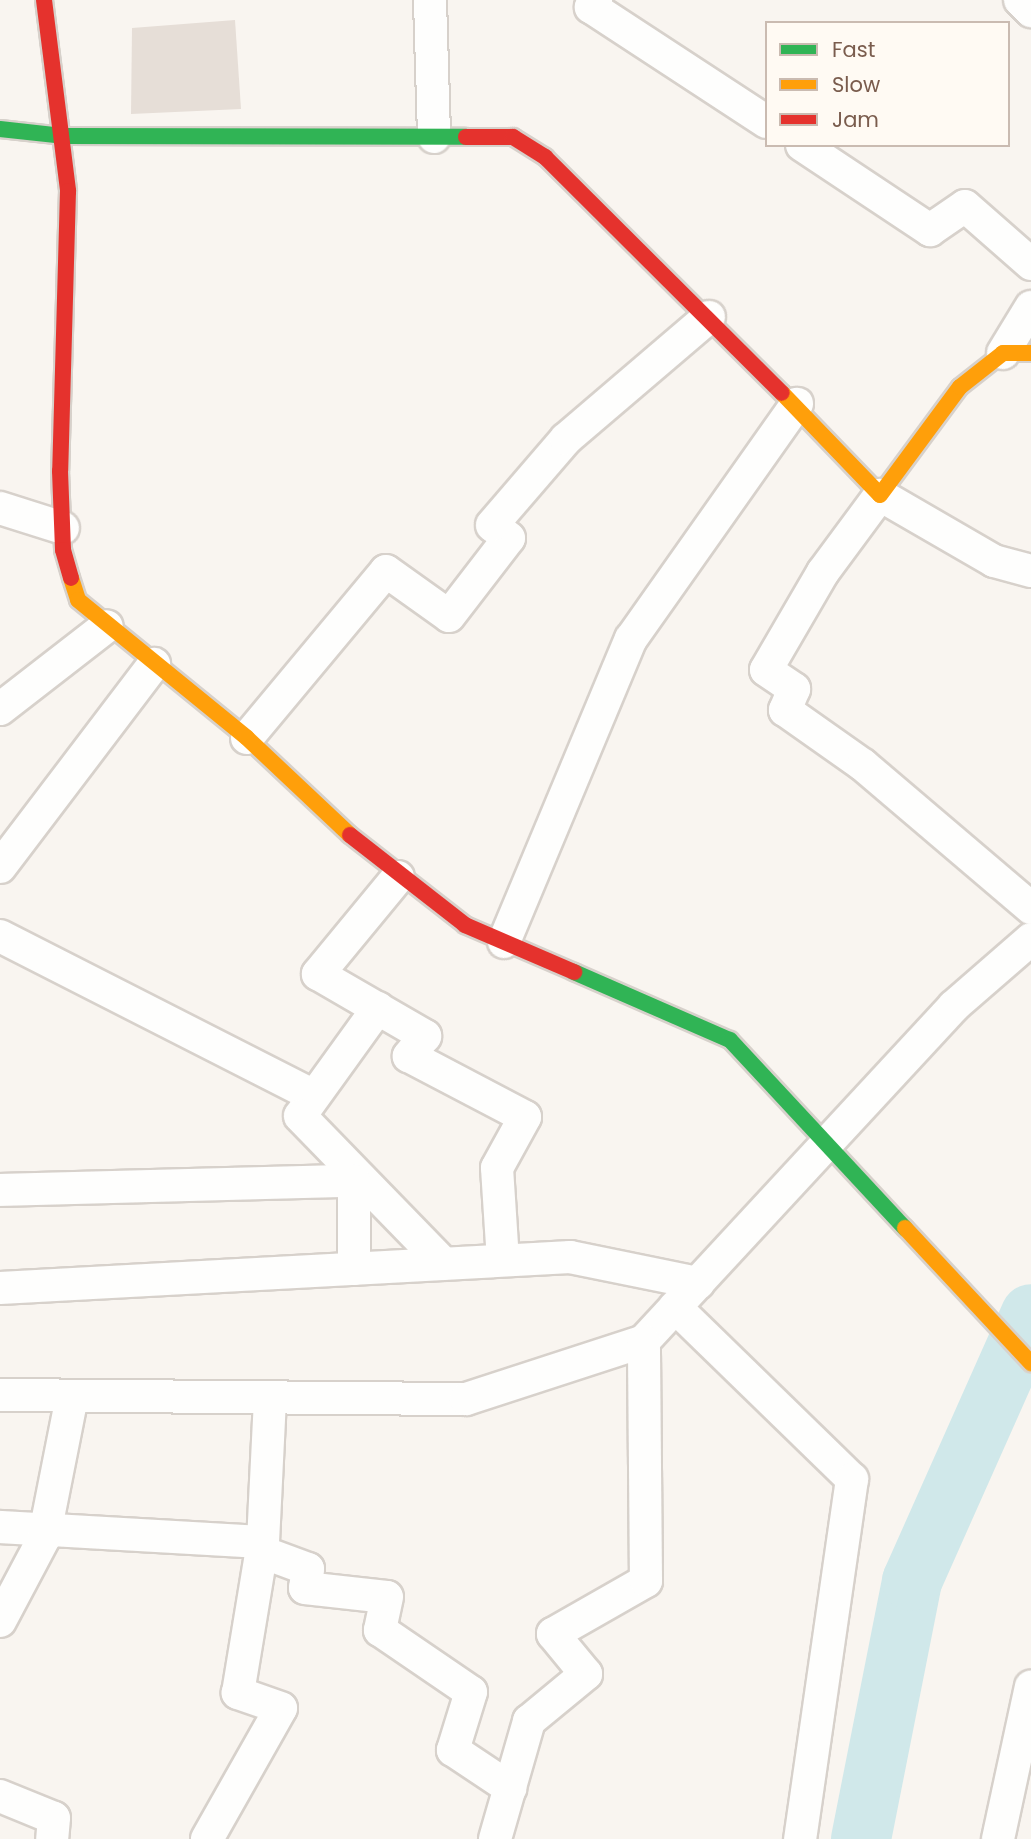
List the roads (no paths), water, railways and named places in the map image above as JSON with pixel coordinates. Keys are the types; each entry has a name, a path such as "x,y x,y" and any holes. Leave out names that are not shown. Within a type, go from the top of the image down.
{"street":[{"path":"44,0 63,136 62,528 78,600 247,738 398,877 465,925 730,1040 827,1148 1031,1363"},
{"path":"430,0 434,136"},
{"path":"596,0 591,7 765,121"},
{"path":"1020,0 1031,11"},
{"path":"0,129 63,136 513,137 545,158 709,317 797,404 880,495 994,561 1031,571"},
{"path":"805,147 930,230 965,206 1031,264"},
{"path":"1031,307 1017,353 960,387 822,572 766,670 794,689 785,710 863,765 1031,908"},
{"path":"247,738 386,571 449,616 509,538 492,525 566,439 709,317"},
{"path":"504,942 631,639 797,404"},
{"path":"0,508 62,528"},
{"path":"0,709 107,626"},
{"path":"0,867 155,664"},
{"path":"398,877 318,974 425,1036 409,1056 525,1117 497,1168 503,1260"},
{"path":"0,936 314,1096"},
{"path":"0,1395 466,1399 644,1340 827,1148 954,1006 1031,939"},
{"path":"378,1008 300,1116 444,1264"},
{"path":"0,1190 354,1181 354,1269"},
{"path":"0,1288 570,1257 698,1283"},
{"path":"675,1307 852,1479 800,1839"},
{"path":"495,1839 529,1721 586,1674 553,1634 646,1581 644,1340"},
{"path":"0,1621 46,1526 72,1397"},
{"path":"206,1839 281,1708 238,1693 262,1547 270,1399"},
{"path":"0,1527 46,1526 262,1547 308,1569 305,1588 387,1597 380,1630 471,1692 453,1750 510,1788"},
{"path":"998,1839 1031,1687"},
{"path":"0,1796 54,1818 52,1839"}],"waterway":[{"path":"861,1839 912,1581 1031,1314"}]}
